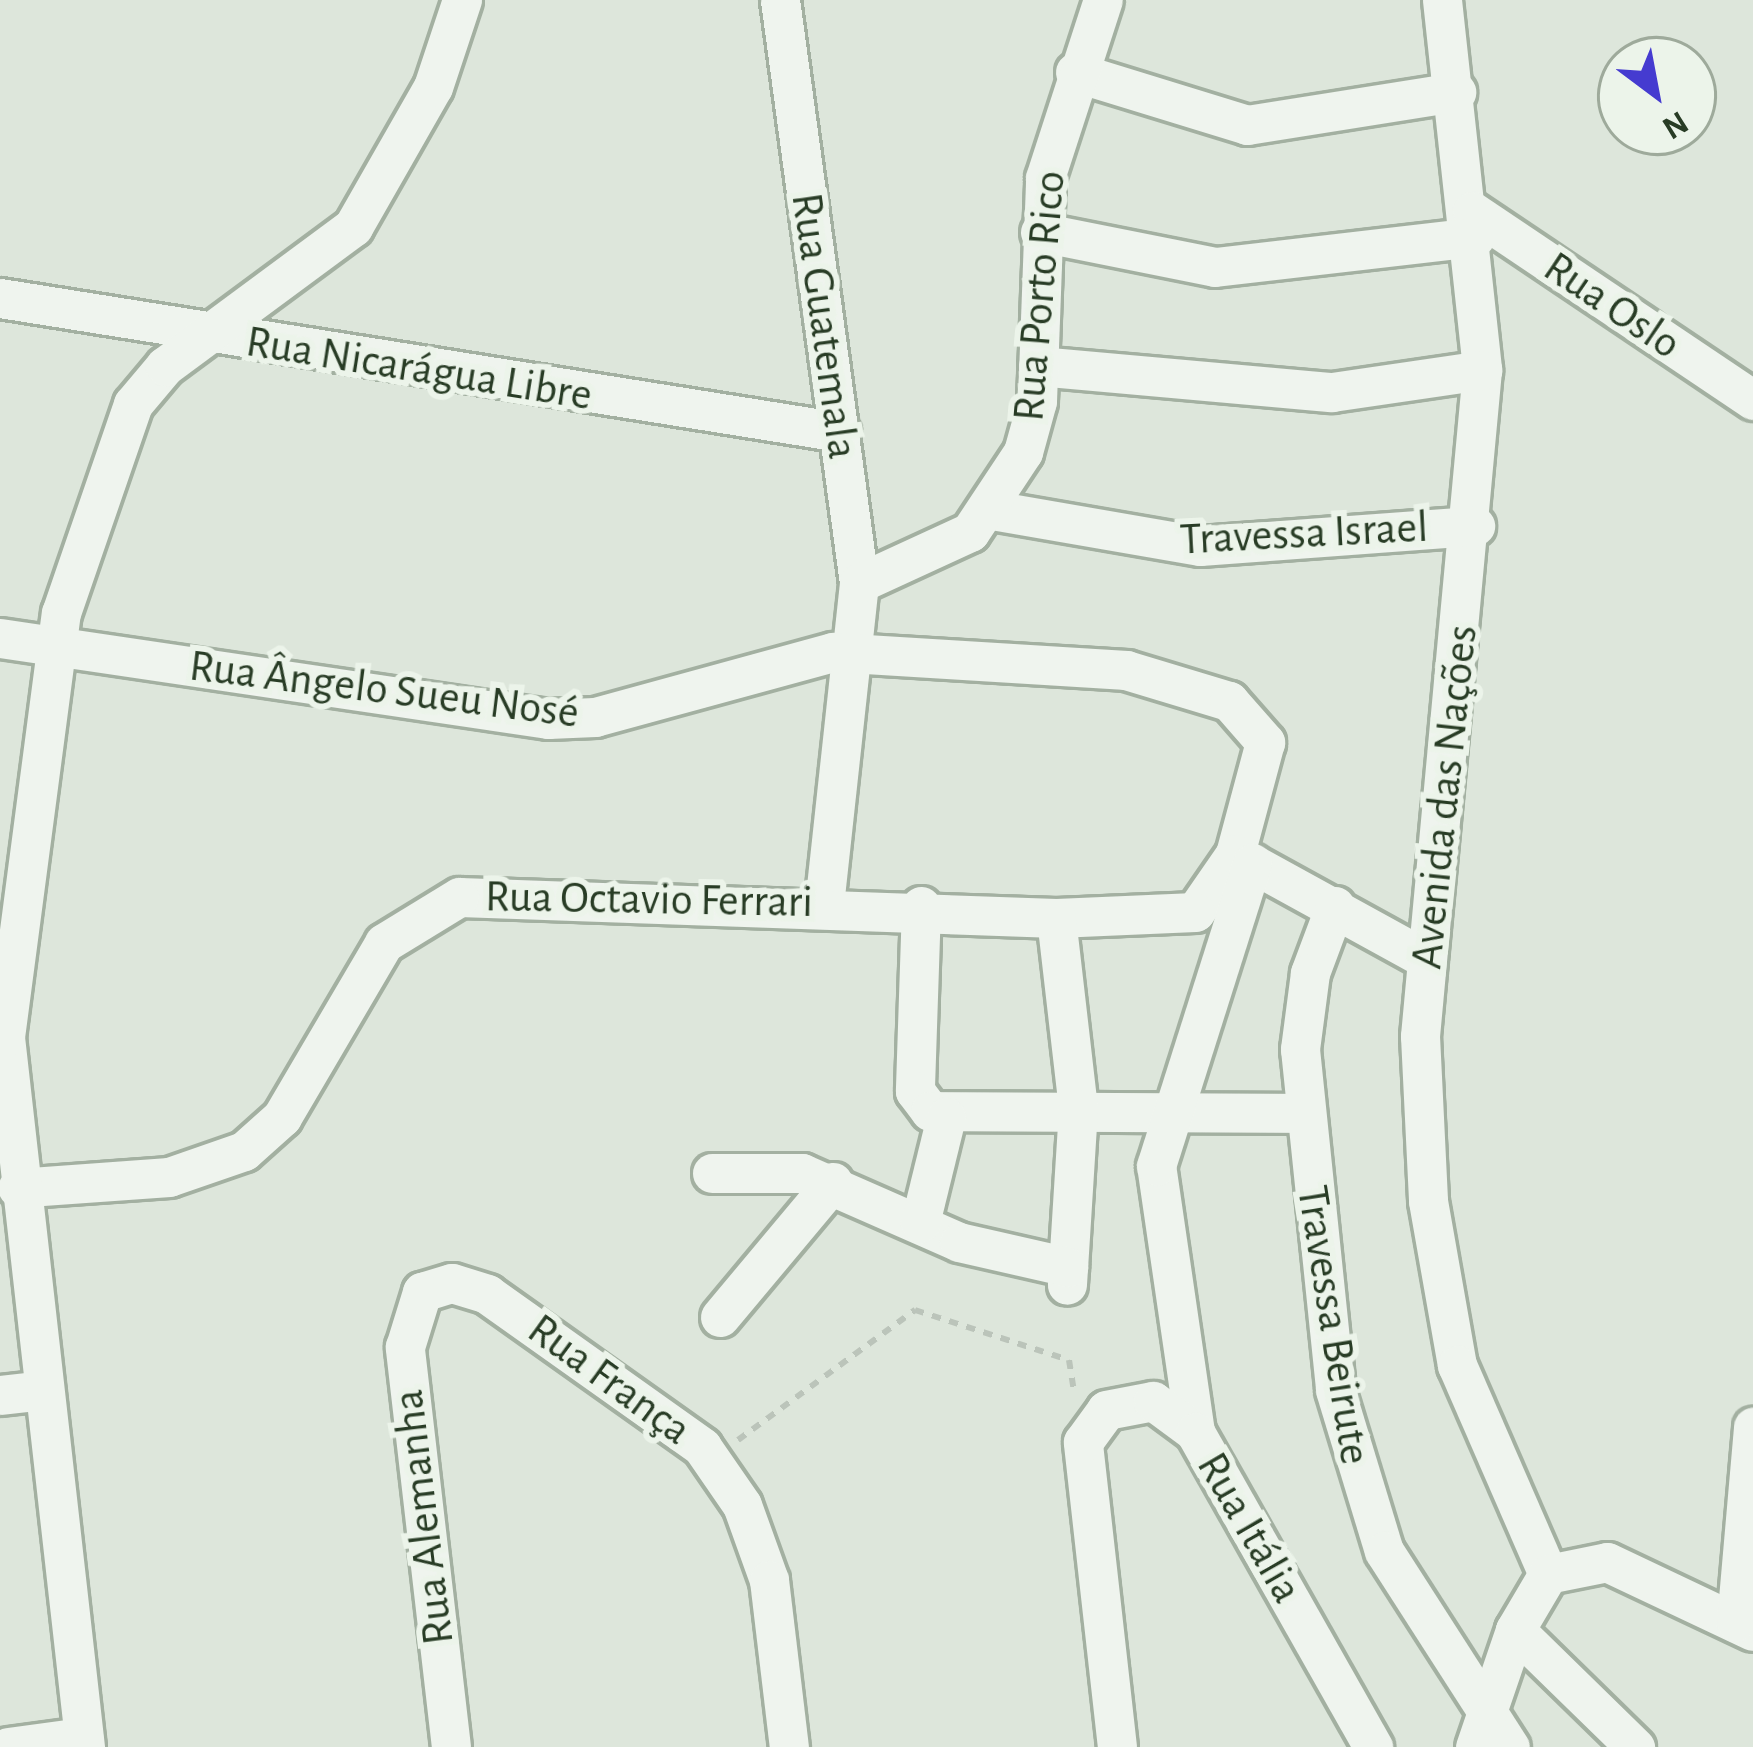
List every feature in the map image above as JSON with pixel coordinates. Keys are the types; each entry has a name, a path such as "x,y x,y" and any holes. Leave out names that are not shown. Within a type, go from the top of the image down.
{"street":[{"path":"8,1747 84,1742 3,1037 61,647 112,443 165,366 353,227 433,87 462,0"},
{"name":"Rua Guatemala","path":"780,0 859,583 858,653 824,903"},
{"name":"Rua Porto Rico","path":"859,583 952,546 992,510 1031,429 1038,366 1040,232 1076,72 1103,0"},
{"name":"Avenida das Nações","path":"1442,0 1473,224 1482,370 1475,526 1426,959 1420,1077 1438,1270 1480,1426 1549,1574"},
{"path":"1076,72 1247,125 1456,92"},
{"path":"1040,232 1215,267 1473,224"},
{"name":"Rua Oslo","path":"1473,224 1753,400"},
{"name":"Rua Nicarágua Libre","path":"0,298 202,337 839,432"},
{"path":"1038,366 1331,392 1482,370"},
{"name":"Travessa Israel","path":"992,510 1200,546 1475,526"},
{"name":"Rua Ângelo Sueu Nosé","path":"0,638 548,718 595,718 812,654 1126,670 1229,700 1264,742 1243,859"},
{"path":"1195,1432 1157,1209 1161,1135 1181,1105 1243,859 1426,959"},
{"name":"Rua Octavio Ferrari","path":"17,1188 169,1177 244,1151 283,1117 384,943 460,897 921,906 1056,918 1195,912 1243,859"},
{"path":"921,906 915,1091 946,1117 1181,1105 1301,1113"},
{"name":"Travessa Beirute","path":"1335,906 1304,1004 1301,1113 1322,1317 1353,1465 1406,1596 1481,1731 1510,1747"},
{"path":"712,1173 832,1182 920,1223 1068,1276 1078,1109 1056,918"},
{"path":"920,1223 946,1117"},
{"path":"720,1317 832,1182"},
{"name":"Rua França","path":"422,1292 452,1282 488,1294 711,1460 742,1504 769,1580 789,1747"},
{"name":"Rua Alemanha","path":"422,1292 405,1347 451,1747"},
{"path":"0,1395 44,1390"},
{"name":"Rua Itália","path":"1084,1442 1127,1401 1153,1401 1195,1432 1373,1747"},
{"path":"1481,1731 1515,1630 1549,1574 1607,1562 1744,1626 1753,1426"},
{"path":"1084,1442 1117,1747"},
{"path":"1515,1630 1635,1747"}],"path":[{"path":"711,1460 915,1310 1069,1360 1084,1442"}]}
